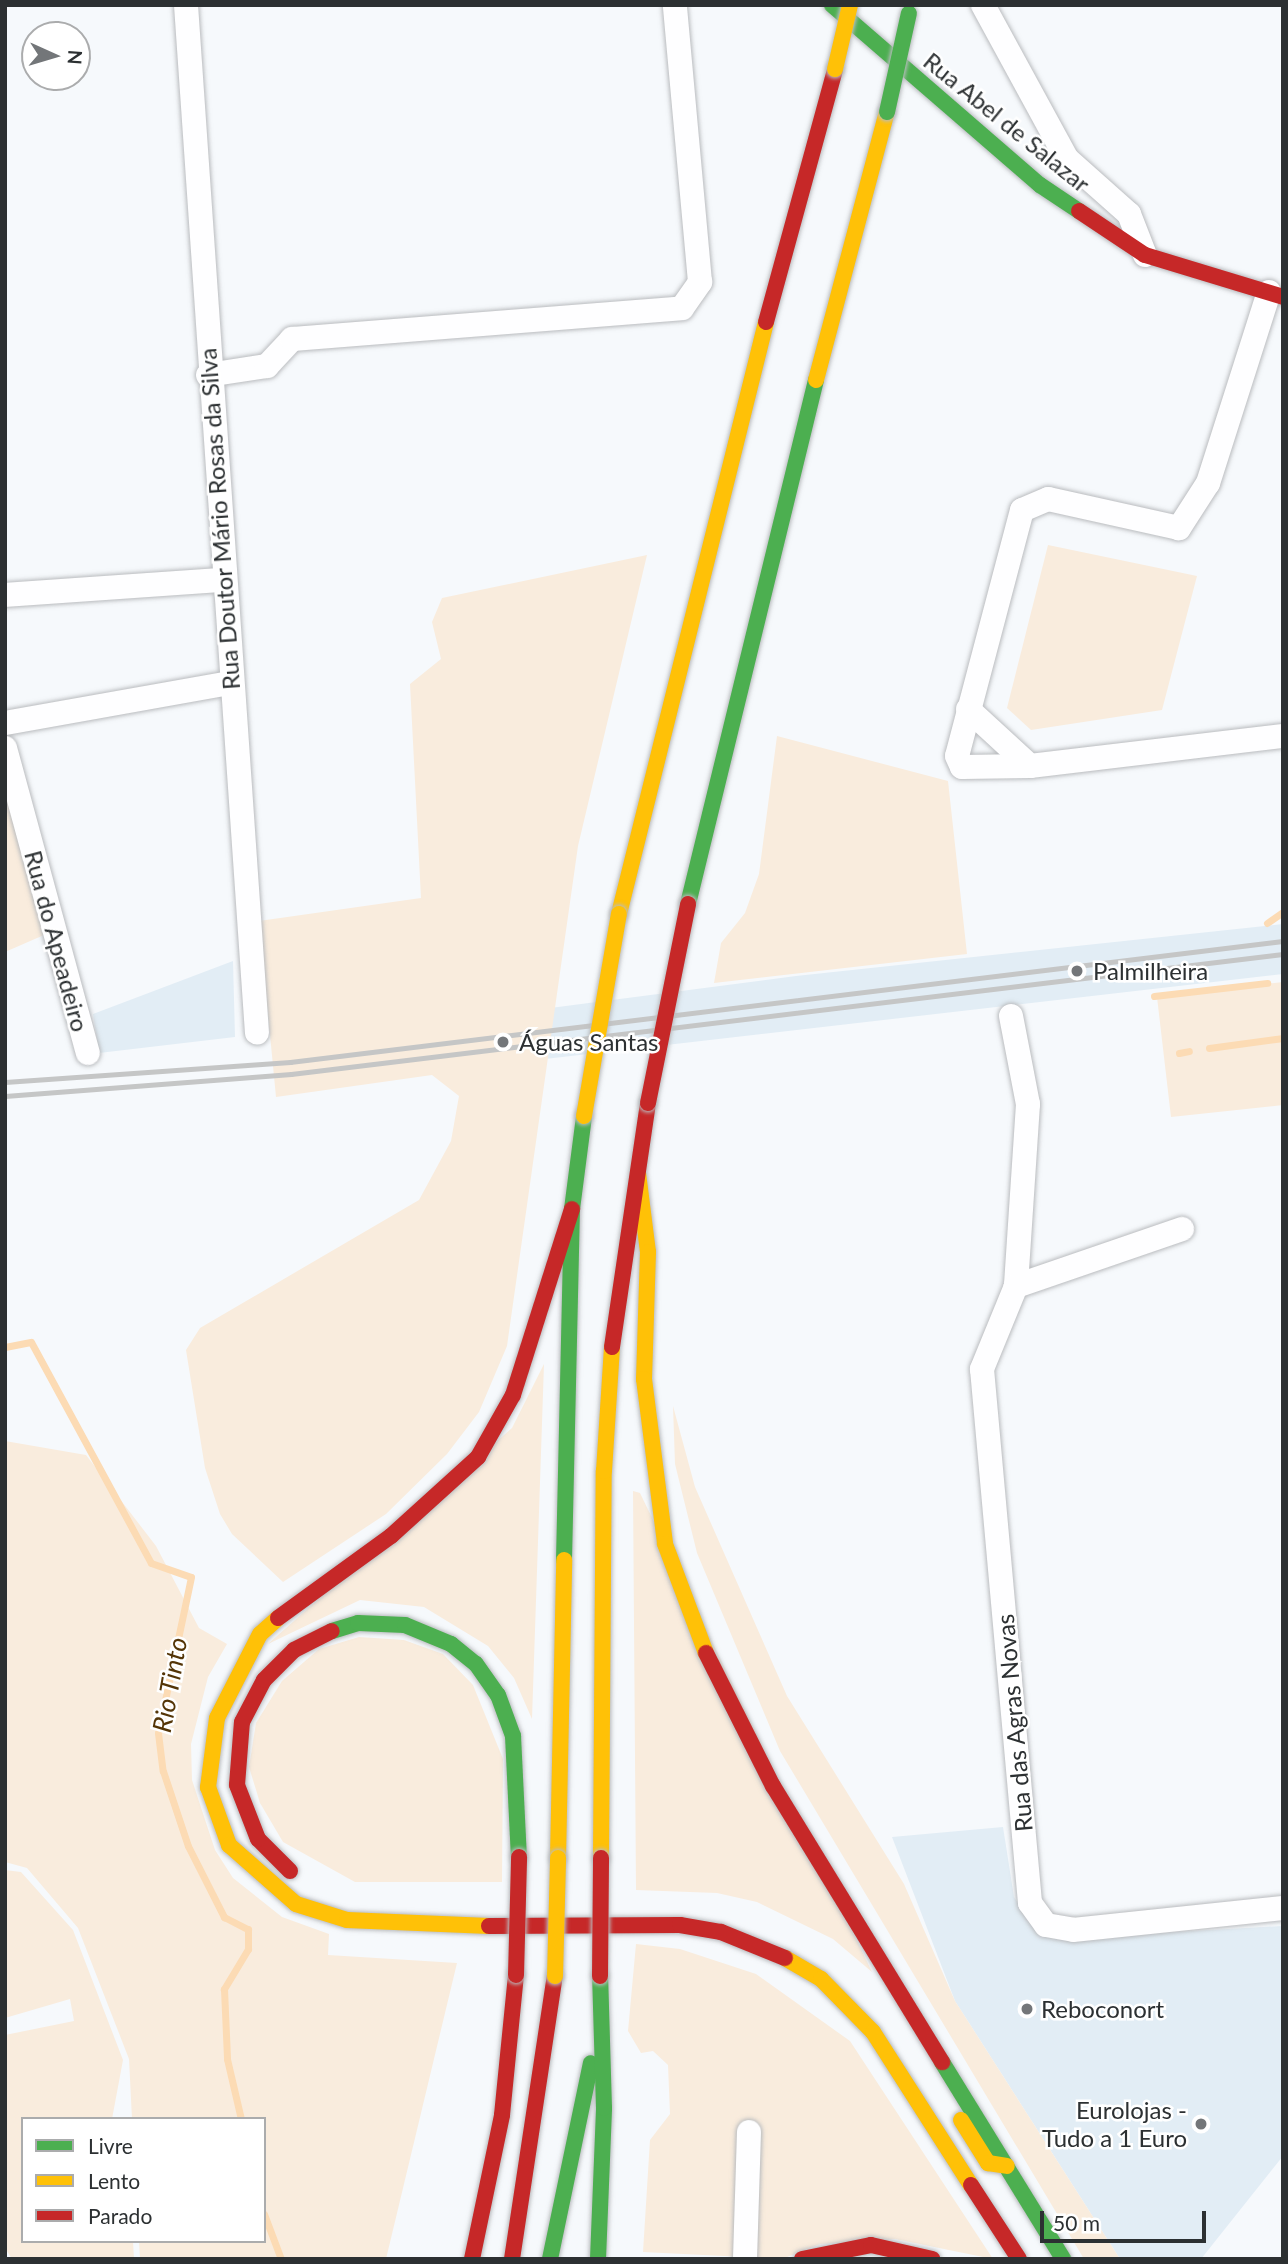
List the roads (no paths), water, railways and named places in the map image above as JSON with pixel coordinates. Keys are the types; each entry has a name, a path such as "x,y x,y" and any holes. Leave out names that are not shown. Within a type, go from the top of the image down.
{"main road":[{"name":"Rua Abel de Salazar","path":"832,5 1040,184 1145,255 1276,295"},
{"path":"512,2259 555,1976 572,1209 584,1116 619,914 724,475 850,5"},
{"path":"598,2259 604,2108 600,1976 604,1472 614,1321 648,1103 688,904 786,492 887,112 910,9"},
{"path":"638,1173 648,1252 644,1379 652,1452 665,1544 700,1641 773,1786 1063,2259"},
{"path":"572,1209 513,1395 478,1457 391,1536 292,1605 260,1634 236,1674 217,1718 208,1787 229,1845 296,1904 347,1920 411,1926 680,1925 721,1932 792,1961 821,1979 873,2032 1019,2259"},
{"path":"302,1878 258,1839 237,1785 242,1722 264,1680 294,1650 320,1634 358,1623 405,1625 451,1644 476,1664 499,1695 513,1736 519,1857 516,1975 502,2115 472,2259"},
{"path":"503,1901 622,1901"},
{"path":"892,2018 988,2163 1007,2165"},
{"path":"550,2259 567,2157 600,2031"},
{"path":"802,2259 871,2245 932,2259"}],"street":[{"name":"Rua Doutor Mário Rosas da Silva","path":"186,5 222,580 257,1033"},
{"path":"208,375 267,366 292,339 682,308 700,282 675,5"},
{"path":"983,5 1067,159 1129,214 1145,255"},
{"path":"1276,295 1208,483 1179,528 1048,499 1022,510 957,755 962,767 1030,766 1283,736"},
{"path":"5,595 222,580"},
{"path":"5,723 230,683"},
{"path":"968,709 1030,766"},
{"name":"Rua do Apeadeiro","path":"5,748 88,1053"},
{"name":"Rua das Agras Novas","path":"1011,1016 1028,1104 1016,1286 982,1369 1030,1903 1046,1925 1073,1930 1283,1908"},
{"path":"1016,1286 1182,1229"},
{"path":"745,2259 749,2132"}],"waterway":[{"path":"1267,923 1283,912"},
{"path":"1154,996 1267,983"},
{"path":"1209,1048 1283,1038"},
{"path":"1179,1053 1189,1051"},
{"name":"Rio Tinto","path":"5,1347 31,1342 151,1563 191,1577 158,1733 163,1771 188,1846 224,1917 248,1929 248,1949 224,1989 227,2059 241,2117"},
{"name":"Rio Tinto","path":"266,2219 281,2259"}],"railway":[{"path":"5,1082 290,1062 1283,941"},
{"path":"5,1096 291,1074 1283,954"}],"place":[{"name":"Palmilheira","path":"1077,971"},
{"name":"Águas Santas","path":"503,1042"},
{"name":"Reboconort","path":"1027,2009"},
{"name":"Eurolojas - Tudo a 1 Euro","path":"1201,2124"}]}
